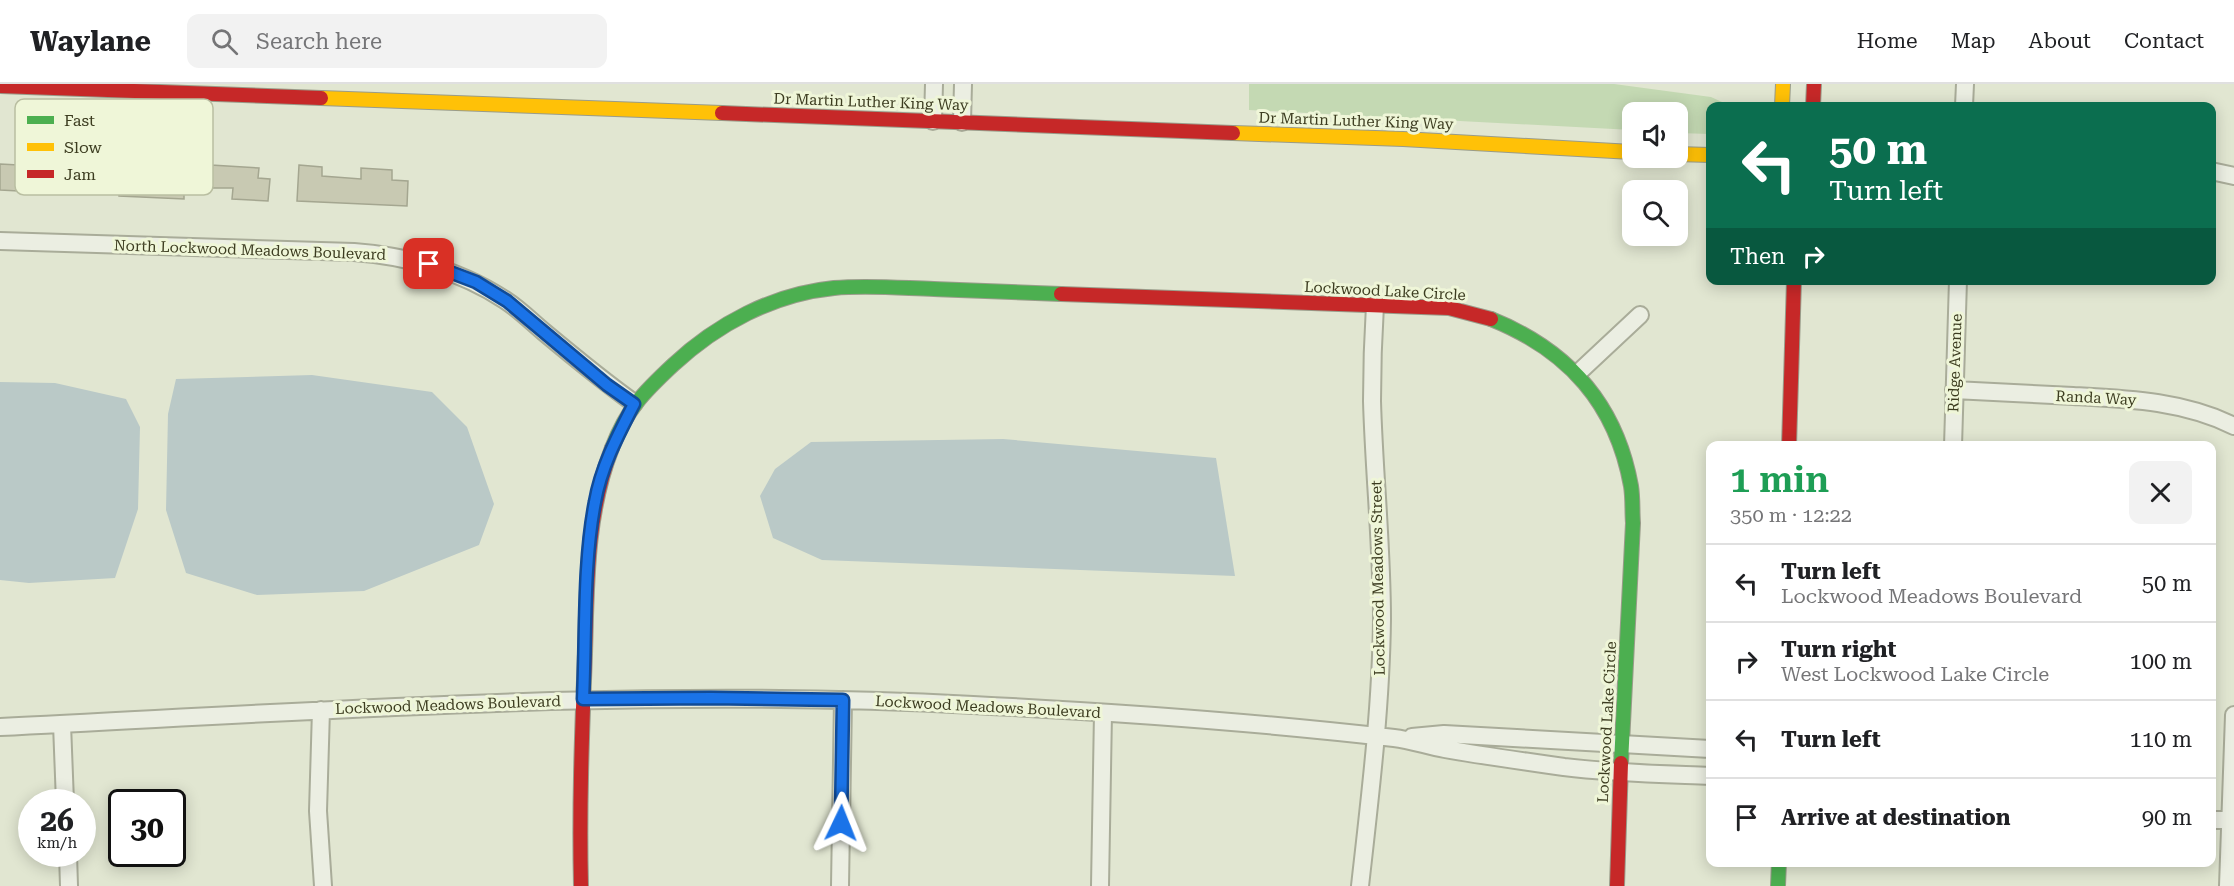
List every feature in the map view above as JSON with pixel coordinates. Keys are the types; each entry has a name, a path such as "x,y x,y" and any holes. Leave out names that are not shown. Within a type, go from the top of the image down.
{"street":[{"path":"933,121 934,84"},
{"path":"962,122 963,84"},
{"path":"1782,102 1783,84"},
{"path":"1813,102 1814,84"},
{"path":"1964,102 1965,84"},
{"name":"Dr Martin Luther King Way","path":"0,87 247,89 933,121 1403,139 1622,151"},
{"path":"1688,154 1706,155"},
{"path":"2216,172 2234,176"},
{"name":"North Lockwood Meadows Boulevard","path":"0,241 354,252 385,255 429,264 476,282 507,301 607,385 634,404"},
{"path":"1789,441 1794,285"},
{"name":"Ridge Avenue","path":"1953,441 1958,285"},
{"name":"Lockwood Lake Circle","path":"581,886 579,806 589,543 595,501 612,450 634,404 687,350 702,338 738,317 799,294 831,289 875,287 1449,308 1493,318 1520,330 1550,348 1578,373 1610,419 1623,452 1631,487 1633,523 1617,886"},
{"name":"Lockwood Meadows Street","path":"1360,886 1376,737 1382,617 1372,402 1375,305"},
{"path":"1578,373 1640,315"},
{"name":"Randa Way","path":"1954,390 2139,400 2172,404 2200,411 2234,426"},
{"name":"Lockwood Meadows Boulevard","path":"0,726 583,699 843,700 970,705 1230,722 1399,739 1454,750 1567,767 1706,776"},
{"path":"840,886 843,700"},
{"path":"321,710 318,811 323,886"},
{"path":"1100,886 1103,713"},
{"path":"2228,886 2234,714"},
{"path":"62,724 64,789"},
{"name":"Lockwood Meadows Boulevard","path":"1399,739 1444,734 1706,749"},
{"path":"2216,820 2232,820"},
{"path":"68,867 69,886"},
{"path":"1778,886 1779,867"}],"green space":[{"path":"1249,84 1614,84 1711,97 1722,102 1706,102 1706,134 1688,133 1688,102 1622,102 1622,129 1249,110"}],"shaded area":[{"path":"312,375 432,392 467,427 494,504 479,545 364,591 257,595 186,573 166,510 168,414 176,379"},
{"path":"0,382 55,383 126,399 140,427 138,509 115,578 29,583 0,580"},
{"path":"1003,439 1216,458 1235,576 822,560 773,538 760,496 775,469 811,442"}],"building":[{"path":"0,164 15,165 15,191 0,190"},
{"path":"213,165 259,168 258,178 270,179 268,201 232,199 233,188 213,188"},
{"path":"299,165 322,167 322,176 361,179 361,168 392,170 392,180 408,181 407,206 297,201"},
{"path":"184,195 184,199 119,196"}],"traffic: fast":[{"path":"612,448 630,412 644,393 662,375 690,350 727,324 768,304 811,291 859,287 1061,294"},
{"path":"1491,319 1543,346 1584,383 1614,429 1624,456 1631,486 1633,523 1621,763"},
{"path":"1778,886 1779,867"}],"traffic: slow":[{"path":"1782,102 1783,84"},
{"path":"321,98 722,113"},
{"path":"1233,133 1403,139 1622,151"},
{"path":"1688,154 1706,155"}],"traffic: jam":[{"path":"1813,102 1814,84"},
{"path":"0,86 321,98"},
{"path":"722,113 1233,133"},
{"path":"1789,441 1794,285"},
{"path":"1061,294 1449,308 1491,319"},
{"path":"581,886 581,770 588,575 597,498 612,448"},
{"path":"1617,886 1621,763"}],"route":[{"path":"429,264 476,282 507,301 607,385 634,404 615,441 595,501 589,543 583,699 843,700 841,823"}]}
